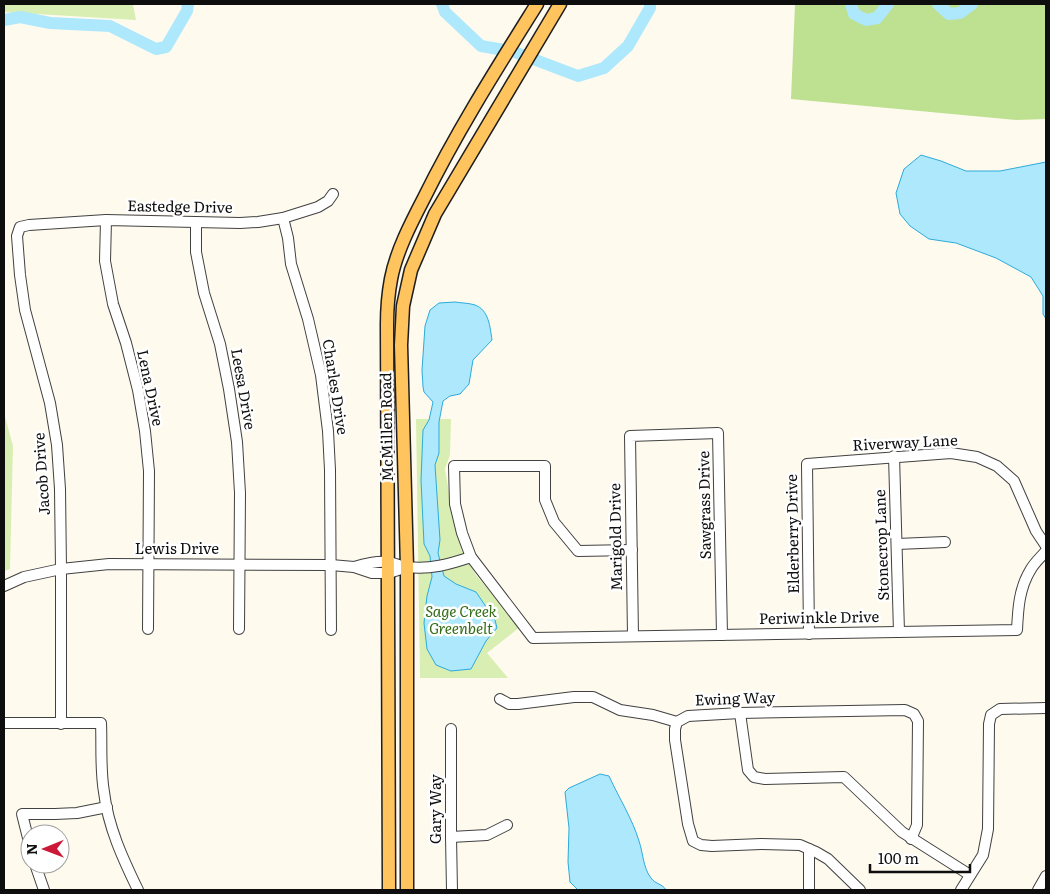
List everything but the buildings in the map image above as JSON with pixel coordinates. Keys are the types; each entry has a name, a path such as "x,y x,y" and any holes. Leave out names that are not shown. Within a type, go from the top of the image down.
{"main road":[{"name":"McMillen Road","path":"389,890 387,325 391,278 407,234 425,195 475,103 537,4"},
{"name":"McMillen Road","path":"408,890 407,566 402,345 403,306 411,270 435,214 560,4"}],"street":[{"name":"Eastedge Drive","path":"20,227 106,220 258,222 283,218 318,207 328,201 333,194"},
{"name":"Charles Drive","path":"283,218 291,264 308,319 321,375 328,431 331,630"},
{"name":"Lena Drive","path":"106,220 105,261 111,295 138,390 145,431 149,470 148,629"},
{"name":"Leesa Drive","path":"196,222 196,252 204,293 220,344 226,371 237,442 240,493 239,630"},
{"name":"Jacob Drive","path":"20,227 17,236 25,310 50,402 57,445 60,489 61,569 60,724"},
{"name":"Sawgrass Drive","path":"630,436 718,433 722,635"},
{"name":"Marigold Drive","path":"630,436 633,636"},
{"name":"Riverway Lane","path":"806,464 951,453 977,457 997,466 1014,481 1036,531 1046,546"},
{"name":"Stonecrop Lane","path":"894,456 899,632"},
{"name":"Elderberry Drive","path":"806,464 810,634"},
{"path":"471,557 462,533 455,504 454,466 545,466 545,500 554,522 578,551 632,550"},
{"path":"897,544 945,542"},
{"name":"Periwinkle Drive","path":"471,557 533,638 1017,630 1019,601 1023,583 1032,567 1046,551"},
{"name":"Lewis Drive","path":"4,586 24,577 61,569 108,564 331,565 354,567 371,562 389,568 446,565 471,557"},
{"path":"500,699 508,704 518,704 574,697 593,697 620,710 653,715 677,722"},
{"path":"961,890 983,855 988,830 990,715 1000,709 1046,708"},
{"name":"Ewing Way","path":"860,890 828,858 800,845 701,845 693,841 688,824 675,740 677,722 688,716 740,713 905,710 914,714 918,721 917,825 911,839"},
{"path":"740,713 748,770 754,777 844,777 911,839 970,875"},
{"path":"4,723 60,724 101,722 104,792 113,835 138,890"},
{"name":"Gary Way","path":"451,729 452,890"},
{"path":"24,824 22,814 77,813 107,807"},
{"path":"451,837 487,835 507,825"},
{"path":"808,849 809,890"},
{"path":"38,874 44,890"},
{"path":"1038,890 1046,876"}],"green space":[{"path":"4,4 133,4 136,20 4,12"},
{"path":"795,4 1046,4 1046,119 1016,120 791,99"},
{"path":"4,413 13,446 10,569 4,571"},
{"name":"Sage Creek Greenbelt","path":"416,419 451,419 450,455 445,469 462,551 476,575 520,627 487,653 508,678 420,678"}],"water":[{"path":"921,155 966,171 1000,171 1046,162 1046,319 1043,314 1043,296 1031,277 996,258 956,243 929,239 910,226 900,214 896,193 904,169"},
{"path":"439,303 468,303 480,307 488,320 492,340 473,360 469,384 460,394 450,396 443,401 439,422 439,453 435,465 440,540 438,553 444,576 456,584 476,592 495,620 497,628 486,641 471,669 451,671 436,665 427,649 424,623 427,596 432,577 430,556 424,544 421,480 423,430 429,420 433,402 424,392 422,370 425,326 430,310"},
{"path":"600,774 609,776 629,816 639,841 648,874 666,890 578,890 570,882 568,862 569,828 565,792 569,788"}],"waterway":[{"path":"4,20 20,17 50,23 110,26 156,49 166,47 187,11 188,4"},
{"path":"442,4 445,12 481,46 504,50"},
{"path":"512,51 578,76 604,68 628,46 650,8 650,4"},
{"path":"851,4 854,14 866,20 877,18 888,4"},
{"path":"938,4 949,14 960,13 972,4"}]}
